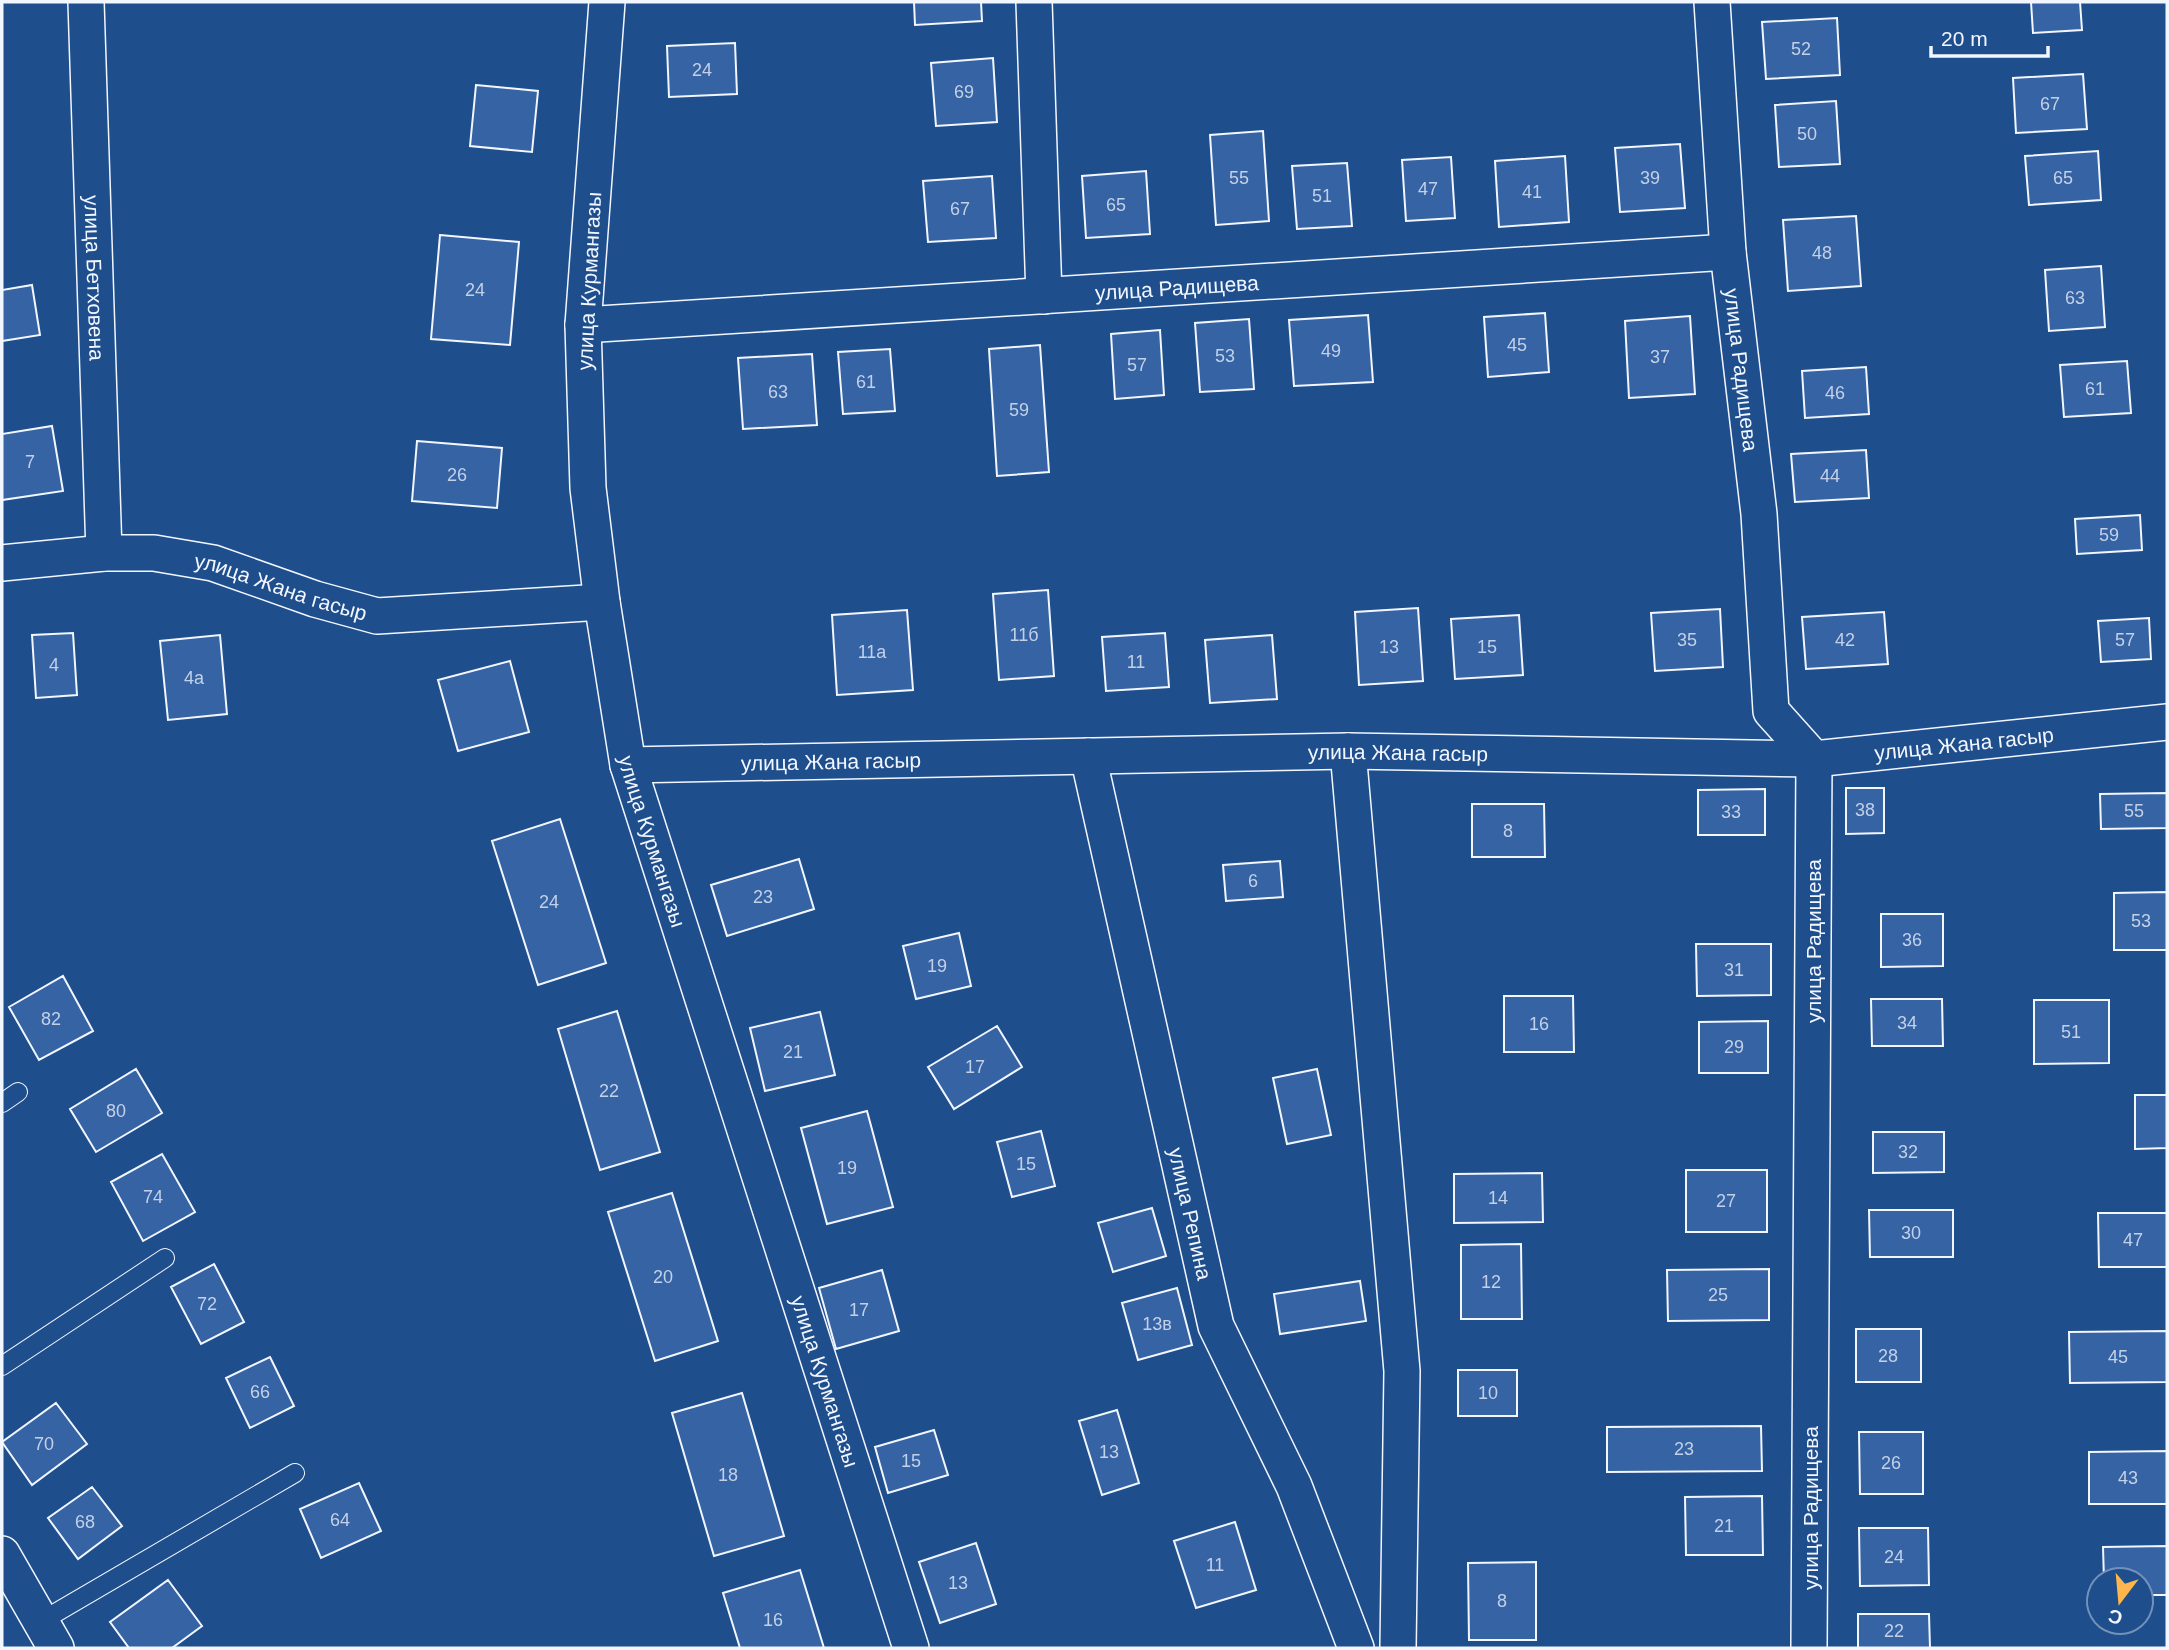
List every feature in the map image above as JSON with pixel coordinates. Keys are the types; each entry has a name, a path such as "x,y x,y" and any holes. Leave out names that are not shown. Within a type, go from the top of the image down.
{"street":[{"name":"улица Бетховена","path":"86,2 104,553"},
{"name":"улица Курмангазы","path":"607,2 583,326 588,488 602,602 628,765 911,1648"},
{"path":"1034,2 1044,296"},
{"name":"улица Радищева","path":"1712,2 1728,252 1759,514 1771,711 1814,759 1809,1648"},
{"name":"улица Радищева","path":"583,326 1728,252"},
{"name":"улица Жана гасыр","path":"2,563 104,553 154,553 213,563 377,617 602,602"},
{"name":"улица Жана гасыр","path":"628,765 1348,751 1814,759 2167,722"},
{"path":"1348,751 1402,1371 1398,1648"},
{"name":"улица Репина","path":"1088,756 1216,1326 1294,1486 1356,1648"},
{"path":"2,1554 48,1635"}],"lane":[{"path":"2,1102 18,1092"},
{"path":"2,1366 165,1258"},
{"path":"48,1635 295,1473"}],"building":[{"path":"914,2 981,2 982,21 915,25"},
{"path":"2031,2 2080,2 2082,30 2033,33"},
{"path":"1837,18 1840,75 1766,79 1762,22"},
{"path":"735,43 737,94 669,97 667,46"},
{"path":"993,58 997,122 936,126 931,63"},
{"path":"2083,74 2087,129 2016,133 2013,78"},
{"path":"476,85 538,91 532,152 470,146"},
{"path":"1836,101 1840,164 1779,167 1775,105"},
{"path":"1263,131 1269,221 1216,225 1210,135"},
{"path":"1680,144 1685,208 1620,212 1615,148"},
{"path":"2098,151 2101,200 2029,205 2025,156"},
{"path":"1565,156 1569,222 1499,227 1495,161"},
{"path":"1451,157 1455,218 1406,221 1402,160"},
{"path":"1347,163 1352,226 1297,229 1292,166"},
{"path":"1146,171 1150,234 1086,238 1082,176"},
{"path":"992,176 996,238 928,242 923,181"},
{"path":"1856,216 1861,286 1788,291 1783,220"},
{"path":"440,235 519,242 510,345 431,339"},
{"path":"2101,266 2105,327 2049,331 2045,270"},
{"path":"32,285 40,335 2,341 2,290"},
{"path":"1545,313 1549,372 1488,377 1484,317"},
{"path":"1368,315 1373,382 1294,386 1289,320"},
{"path":"1690,316 1695,394 1629,398 1625,321"},
{"path":"1249,319 1254,389 1200,392 1195,323"},
{"path":"1160,330 1164,395 1115,399 1111,334"},
{"path":"1040,345 1049,472 997,476 989,349"},
{"path":"890,349 895,411 843,414 838,352"},
{"path":"812,354 817,425 743,429 738,358"},
{"path":"2127,361 2131,413 2064,417 2060,365"},
{"path":"1866,367 1869,414 1805,418 1802,371"},
{"path":"52,426 63,491 2,500 2,434"},
{"path":"417,441 502,448 497,508 412,501"},
{"path":"1866,450 1869,498 1795,502 1791,454"},
{"path":"2140,515 2142,550 2077,554 2075,519"},
{"path":"1048,590 1054,676 999,680 993,594"},
{"path":"1418,608 1423,681 1359,685 1355,612"},
{"path":"1720,609 1723,667 1655,671 1651,613"},
{"path":"907,610 913,690 837,695 832,615"},
{"path":"1884,612 1888,664 1806,669 1802,617"},
{"path":"1519,615 1523,675 1455,679 1451,619"},
{"path":"2149,618 2151,659 2101,662 2098,621"},
{"path":"73,633 77,695 36,698 32,635"},
{"path":"1165,633 1169,687 1106,691 1102,637"},
{"path":"220,635 227,714 168,720 160,641"},
{"path":"1272,635 1277,699 1210,703 1205,640"},
{"path":"510,661 529,732 458,751 438,680"},
{"path":"1846,788 1884,788 1884,833 1846,834"},
{"path":"1765,789 1765,835 1698,835 1698,790"},
{"path":"2167,793 2167,828 2101,829 2100,794"},
{"path":"1472,804 1544,804 1545,857 1472,857"},
{"path":"560,819 606,963 538,985 492,841"},
{"path":"799,859 814,909 727,936 711,885"},
{"path":"1280,861 1283,897 1226,901 1223,865"},
{"path":"2167,892 2167,950 2114,950 2114,893"},
{"path":"1881,914 1943,914 1943,966 1881,967"},
{"path":"959,933 971,986 916,999 903,946"},
{"path":"1696,944 1771,944 1771,995 1697,996"},
{"path":"63,976 93,1031 39,1060 9,1007"},
{"path":"1504,996 1573,996 1574,1052 1504,1052"},
{"path":"1871,999 1942,999 1943,1046 1872,1046"},
{"path":"2034,1000 2109,1000 2109,1063 2034,1064"},
{"path":"617,1011 660,1152 600,1170 558,1029"},
{"path":"820,1012 835,1075 765,1091 750,1028"},
{"path":"1768,1021 1768,1073 1699,1073 1699,1022"},
{"path":"997,1026 1022,1067 954,1109 928,1067"},
{"path":"136,1069 162,1113 96,1152 70,1109"},
{"path":"1317,1069 1331,1135 1287,1144 1273,1078"},
{"path":"2135,1095 2167,1095 2167,1148 2135,1149"},
{"path":"867,1111 893,1207 827,1224 801,1128"},
{"path":"1041,1131 1055,1186 1012,1197 997,1142"},
{"path":"1873,1132 1944,1132 1944,1172 1873,1173"},
{"path":"162,1154 195,1212 143,1241 111,1182"},
{"path":"1686,1170 1767,1170 1767,1232 1686,1232"},
{"path":"1542,1173 1543,1222 1454,1223 1454,1174"},
{"path":"672,1193 718,1341 655,1361 608,1212"},
{"path":"1152,1208 1166,1256 1113,1272 1098,1223"},
{"path":"1869,1210 1953,1210 1953,1257 1870,1257"},
{"path":"2098,1213 2167,1213 2167,1267 2099,1267"},
{"path":"1521,1244 1522,1319 1461,1319 1461,1245"},
{"path":"214,1264 244,1322 201,1344 171,1287"},
{"path":"1769,1269 1769,1320 1668,1321 1667,1270"},
{"path":"882,1270 899,1331 836,1349 819,1288"},
{"path":"1360,1281 1366,1321 1280,1334 1274,1294"},
{"path":"1177,1288 1192,1345 1138,1360 1122,1303"},
{"path":"1856,1329 1921,1329 1921,1382 1856,1382"},
{"path":"2167,1331 2167,1382 2070,1383 2069,1332"},
{"path":"270,1357 294,1406 250,1428 226,1378"},
{"path":"1458,1370 1517,1370 1517,1416 1458,1416"},
{"path":"742,1393 784,1536 714,1556 672,1413"},
{"path":"56,1403 87,1444 32,1485 2,1442"},
{"path":"1117,1410 1139,1483 1102,1495 1079,1421"},
{"path":"1761,1426 1762,1471 1607,1472 1607,1427"},
{"path":"934,1430 948,1475 888,1493 875,1447"},
{"path":"1859,1432 1923,1432 1923,1494 1860,1494"},
{"path":"2167,1451 2167,1504 2089,1504 2089,1452"},
{"path":"359,1483 381,1531 321,1558 300,1509"},
{"path":"92,1487 122,1526 78,1559 48,1518"},
{"path":"1762,1496 1763,1555 1686,1555 1685,1497"},
{"path":"1235,1522 1256,1590 1196,1608 1174,1541"},
{"path":"1859,1528 1928,1528 1929,1585 1860,1586"},
{"path":"976,1543 996,1604 940,1623 919,1562"},
{"path":"2167,1546 2167,1595 2155,1595 2155,1566 2104,1566 2103,1547"},
{"path":"1536,1562 1536,1640 1469,1640 1468,1563"},
{"path":"800,1570 824,1648 740,1648 723,1593"},
{"path":"168,1580 202,1626 172,1648 129,1648 110,1622"},
{"path":"1858,1614 1929,1614 1930,1648 1858,1648"}]}
